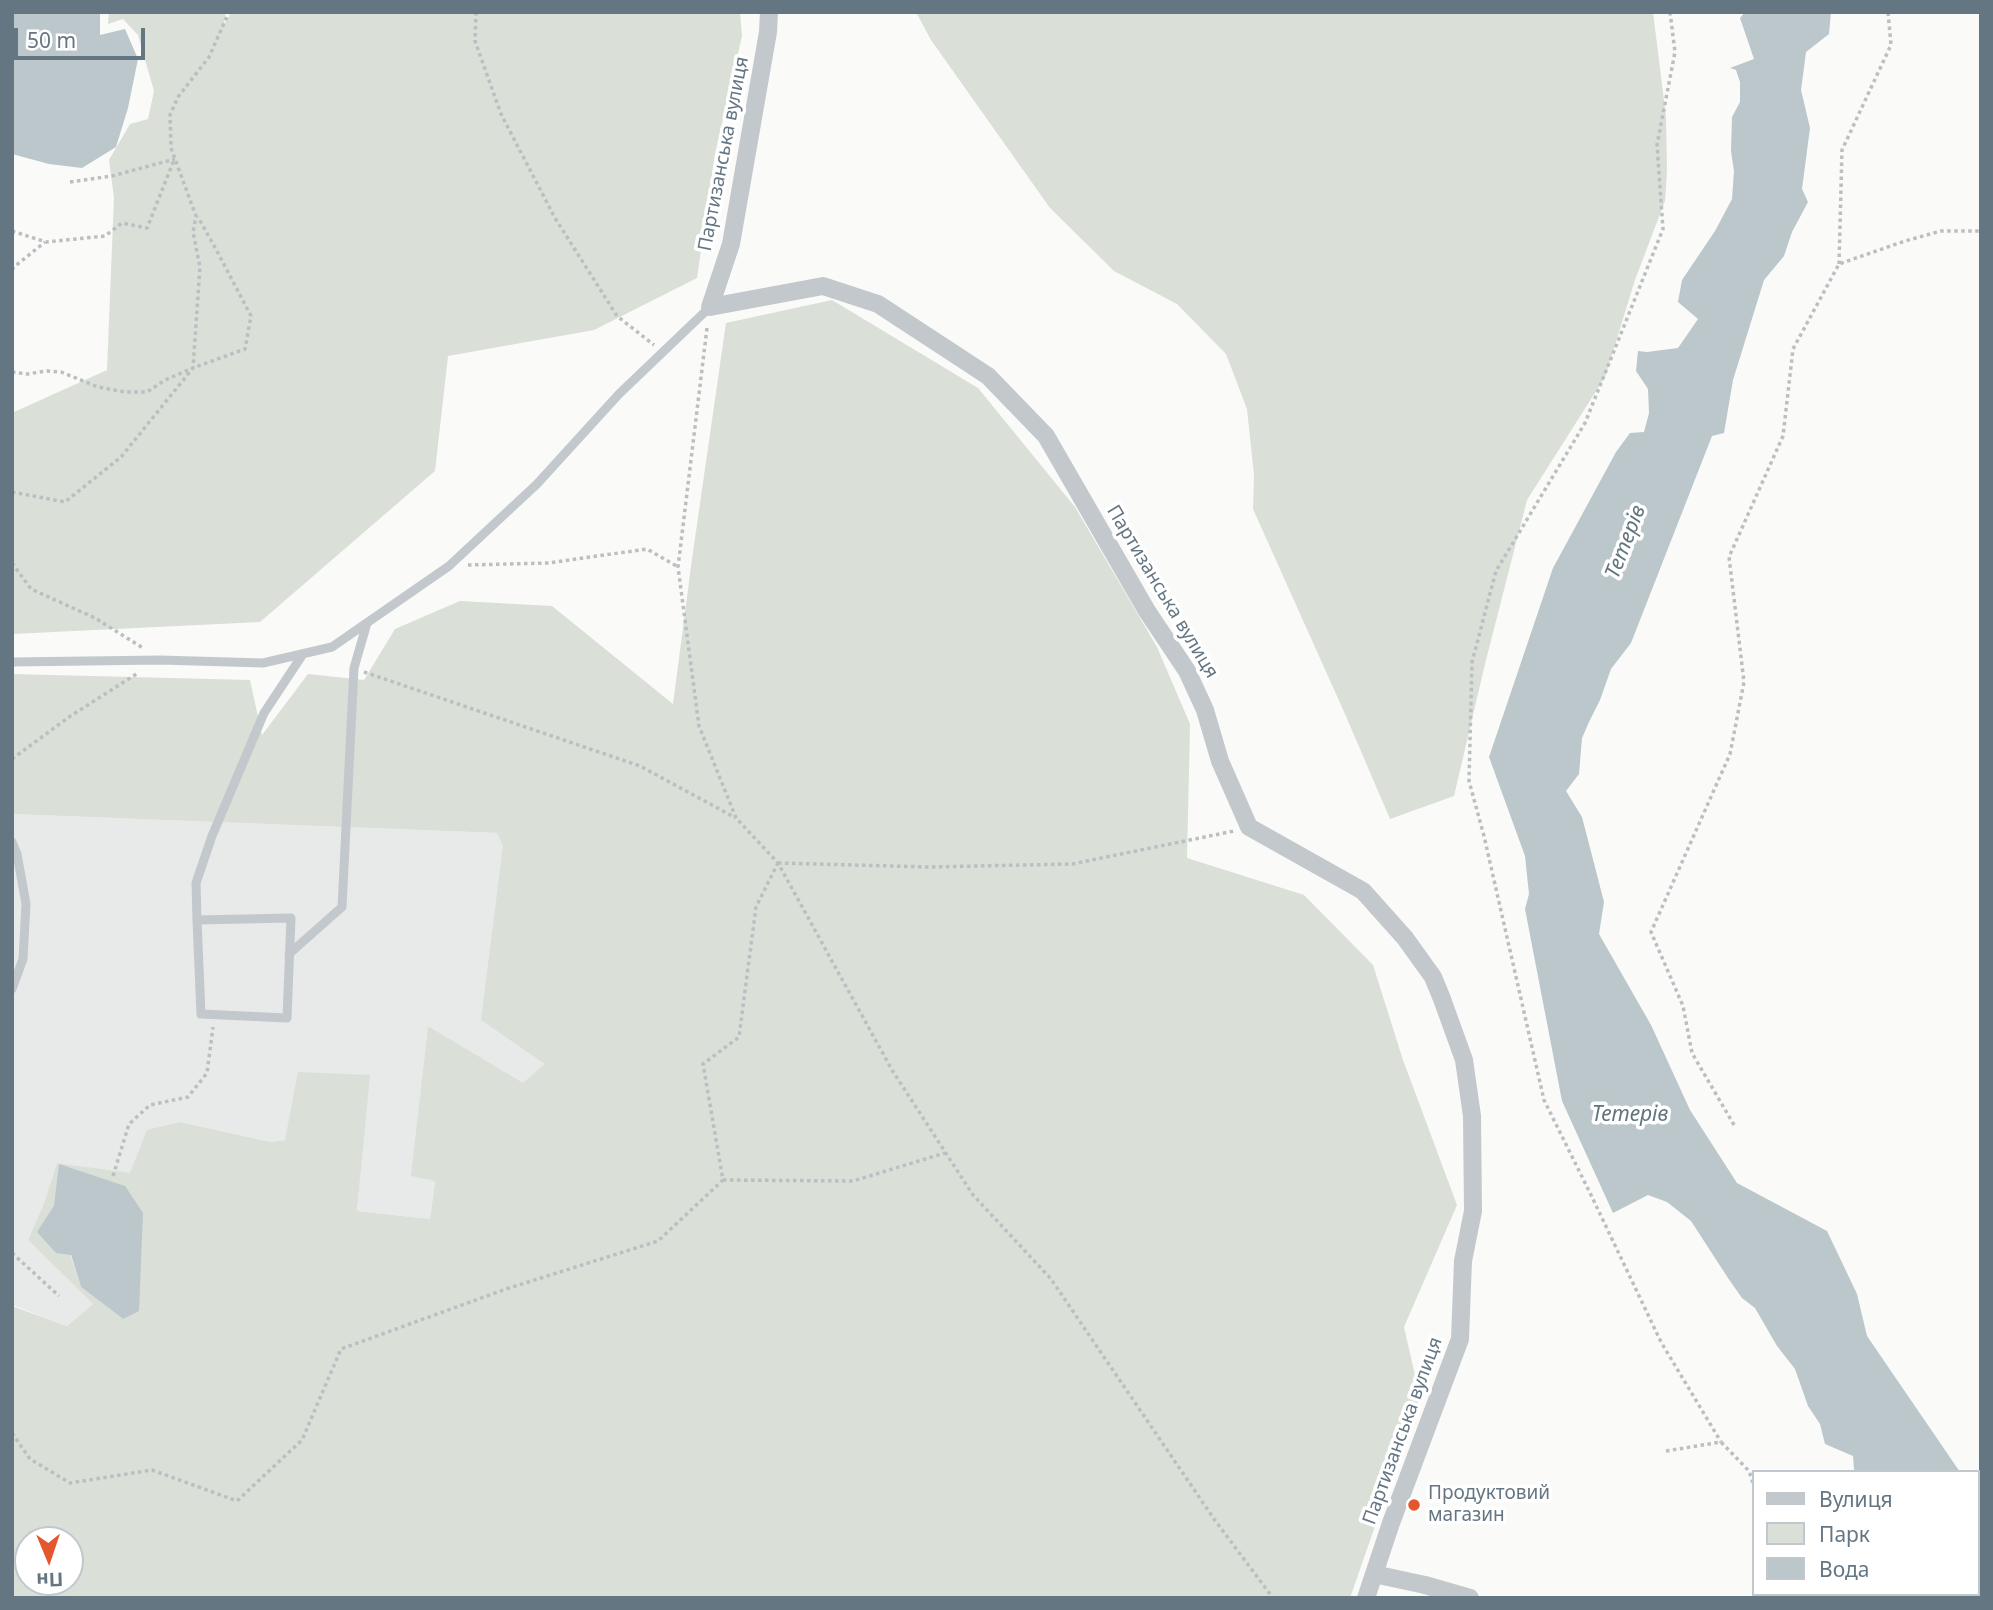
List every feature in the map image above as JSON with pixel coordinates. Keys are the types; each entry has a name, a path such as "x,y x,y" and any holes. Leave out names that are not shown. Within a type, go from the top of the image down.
{"street":[{"name":"Партизанська вулиця","path":"769,12 768,32 731,244 710,307 823,286 878,304 988,376 1046,436 1147,611 1188,671 1205,710 1220,761 1249,827 1363,891 1405,938 1433,977 1464,1060 1472,1116 1473,1211 1463,1261 1460,1339 1395,1511 1366,1598"},
{"path":"1374,1574 1471,1598"}],"lane":[{"path":"12,662 160,660 263,663 332,647 449,566 537,484 619,394 710,307"},
{"path":"289,954 342,907 354,668 367,623"},
{"path":"197,920 291,918 287,1018 201,1014 195,883 264,713 303,654"},
{"path":"12,842 26,904 23,959 12,989"}],"path":[{"path":"12,372 61,373 98,387 125,392 147,392 165,380 245,349 251,316 197,216 171,148 170,115 178,97 209,57 229,12"},
{"path":"476,12 475,41 501,114 555,218 617,316 663,352"},
{"path":"1670,12 1675,52 1657,145 1663,229 1585,423 1496,572 1472,662 1469,781 1544,1100 1661,1342 1721,1442 1749,1471 1752,1480"},
{"path":"1734,1125 1692,1053 1683,1006 1651,932 1730,754 1744,682 1728,557 1783,436 1793,349 1839,264 1842,150 1891,45 1888,12"},
{"path":"70,183 112,176 175,159"},
{"path":"12,231 46,242 105,236 122,223 147,228 175,159"},
{"path":"12,492 65,502 121,457 193,368 200,267 193,232 197,216"},
{"path":"1839,264 1941,231 1981,231"},
{"path":"13,268 46,242"},
{"path":"710,307 678,567 699,726 736,818"},
{"path":"449,566 548,563 647,549 678,567"},
{"path":"12,564 31,589 95,618 127,636 160,660 69,717 12,759"},
{"path":"354,668 640,766 736,818 778,863 892,1070 973,1195 1051,1279 1214,1519 1273,1598"},
{"path":"778,863 929,867 1072,864 1249,827"},
{"path":"723,1180 703,1064 739,1037 756,907 778,863"},
{"path":"113,1176 129,1124 150,1105 188,1097 207,1073 215,1014"},
{"path":"12,1433 30,1459 71,1483 152,1469 237,1501 302,1440 341,1349 506,1289 658,1241 723,1180 853,1181 946,1153"},
{"path":"12,1253 60,1296"},
{"path":"1666,1451 1721,1442"}],"shaded area":[{"path":"12,814 497,833 503,845 546,1064 523,1084 428,1026 412,1176 435,1180 430,1219 357,1211 369,1075 286,1140 271,1142 180,1122 147,1131 130,1174 57,1163 28,1240 93,1304 67,1326 12,1305"}],"green space":[{"path":"109,12 226,12 224,24 232,12 740,12 742,36 715,154 697,278 594,330 448,356 435,471 260,622 12,634 12,413 107,370 114,198 109,160 130,124 148,119 154,91 138,35 123,19 108,24"},
{"path":"916,12 1653,12 1666,117 1665,201 1635,280 1605,377 1527,500 1454,796 1390,819 1253,509 1254,475 1247,409 1226,354 1177,304 1114,271 1050,208 931,40"},
{"path":"832,300 978,388 1075,507 1157,647 1190,724 1187,858 1304,895 1373,965 1403,1060 1457,1205 1404,1327 1420,1397 1350,1598 12,1598 12,1306 67,1326 93,1304 28,1240 57,1163 130,1173 147,1130 180,1122 271,1142 285,1140 298,1072 370,1075 357,1211 430,1219 435,1181 411,1176 428,1026 523,1083 545,1064 481,1020 503,846 497,833 12,814 12,674 250,680 262,735 308,674 364,680 395,629 460,601 552,606 673,704 726,323","holes":["54,1206 123,1319 81,1287"]}],"water":[{"path":"12,12 100,12 100,35 125,29 138,59 128,108 116,147 82,168 49,164 12,154"},
{"name":"Тетерів","path":"1745,12 1831,12 1829,34 1806,52 1801,90 1810,128 1802,189 1808,202 1792,232 1784,256 1764,280 1733,380 1724,433 1712,436 1631,643 1611,669 1582,738 1579,774 1566,791 1582,817 1604,902 1599,934 1651,1025 1690,1110 1737,1183 1827,1231 1857,1294 1867,1336 1959,1470 1855,1470 1853,1456 1825,1444 1820,1424 1808,1406 1795,1369 1777,1346 1755,1308 1742,1298 1691,1221 1667,1202 1648,1195 1613,1213 1562,1101 1525,909 1529,894 1525,856 1489,757 1553,568 1616,452 1630,433 1644,432 1649,413 1648,389 1636,371 1638,351 1678,348 1698,319 1678,302 1682,280 1715,231 1732,199 1732,117 1740,102 1740,82 1736,70 1730,68 1754,59 1740,18"},
{"path":"59,1164 125,1186 143,1213 139,1311 123,1319 81,1287 71,1255 56,1253 37,1232 54,1206"},
{"path":"1979,1500 1981,1598 1942,1596 1979,1596"}],"place":[{"name":"Продуктовий магазин","path":"1414,1505"}]}
